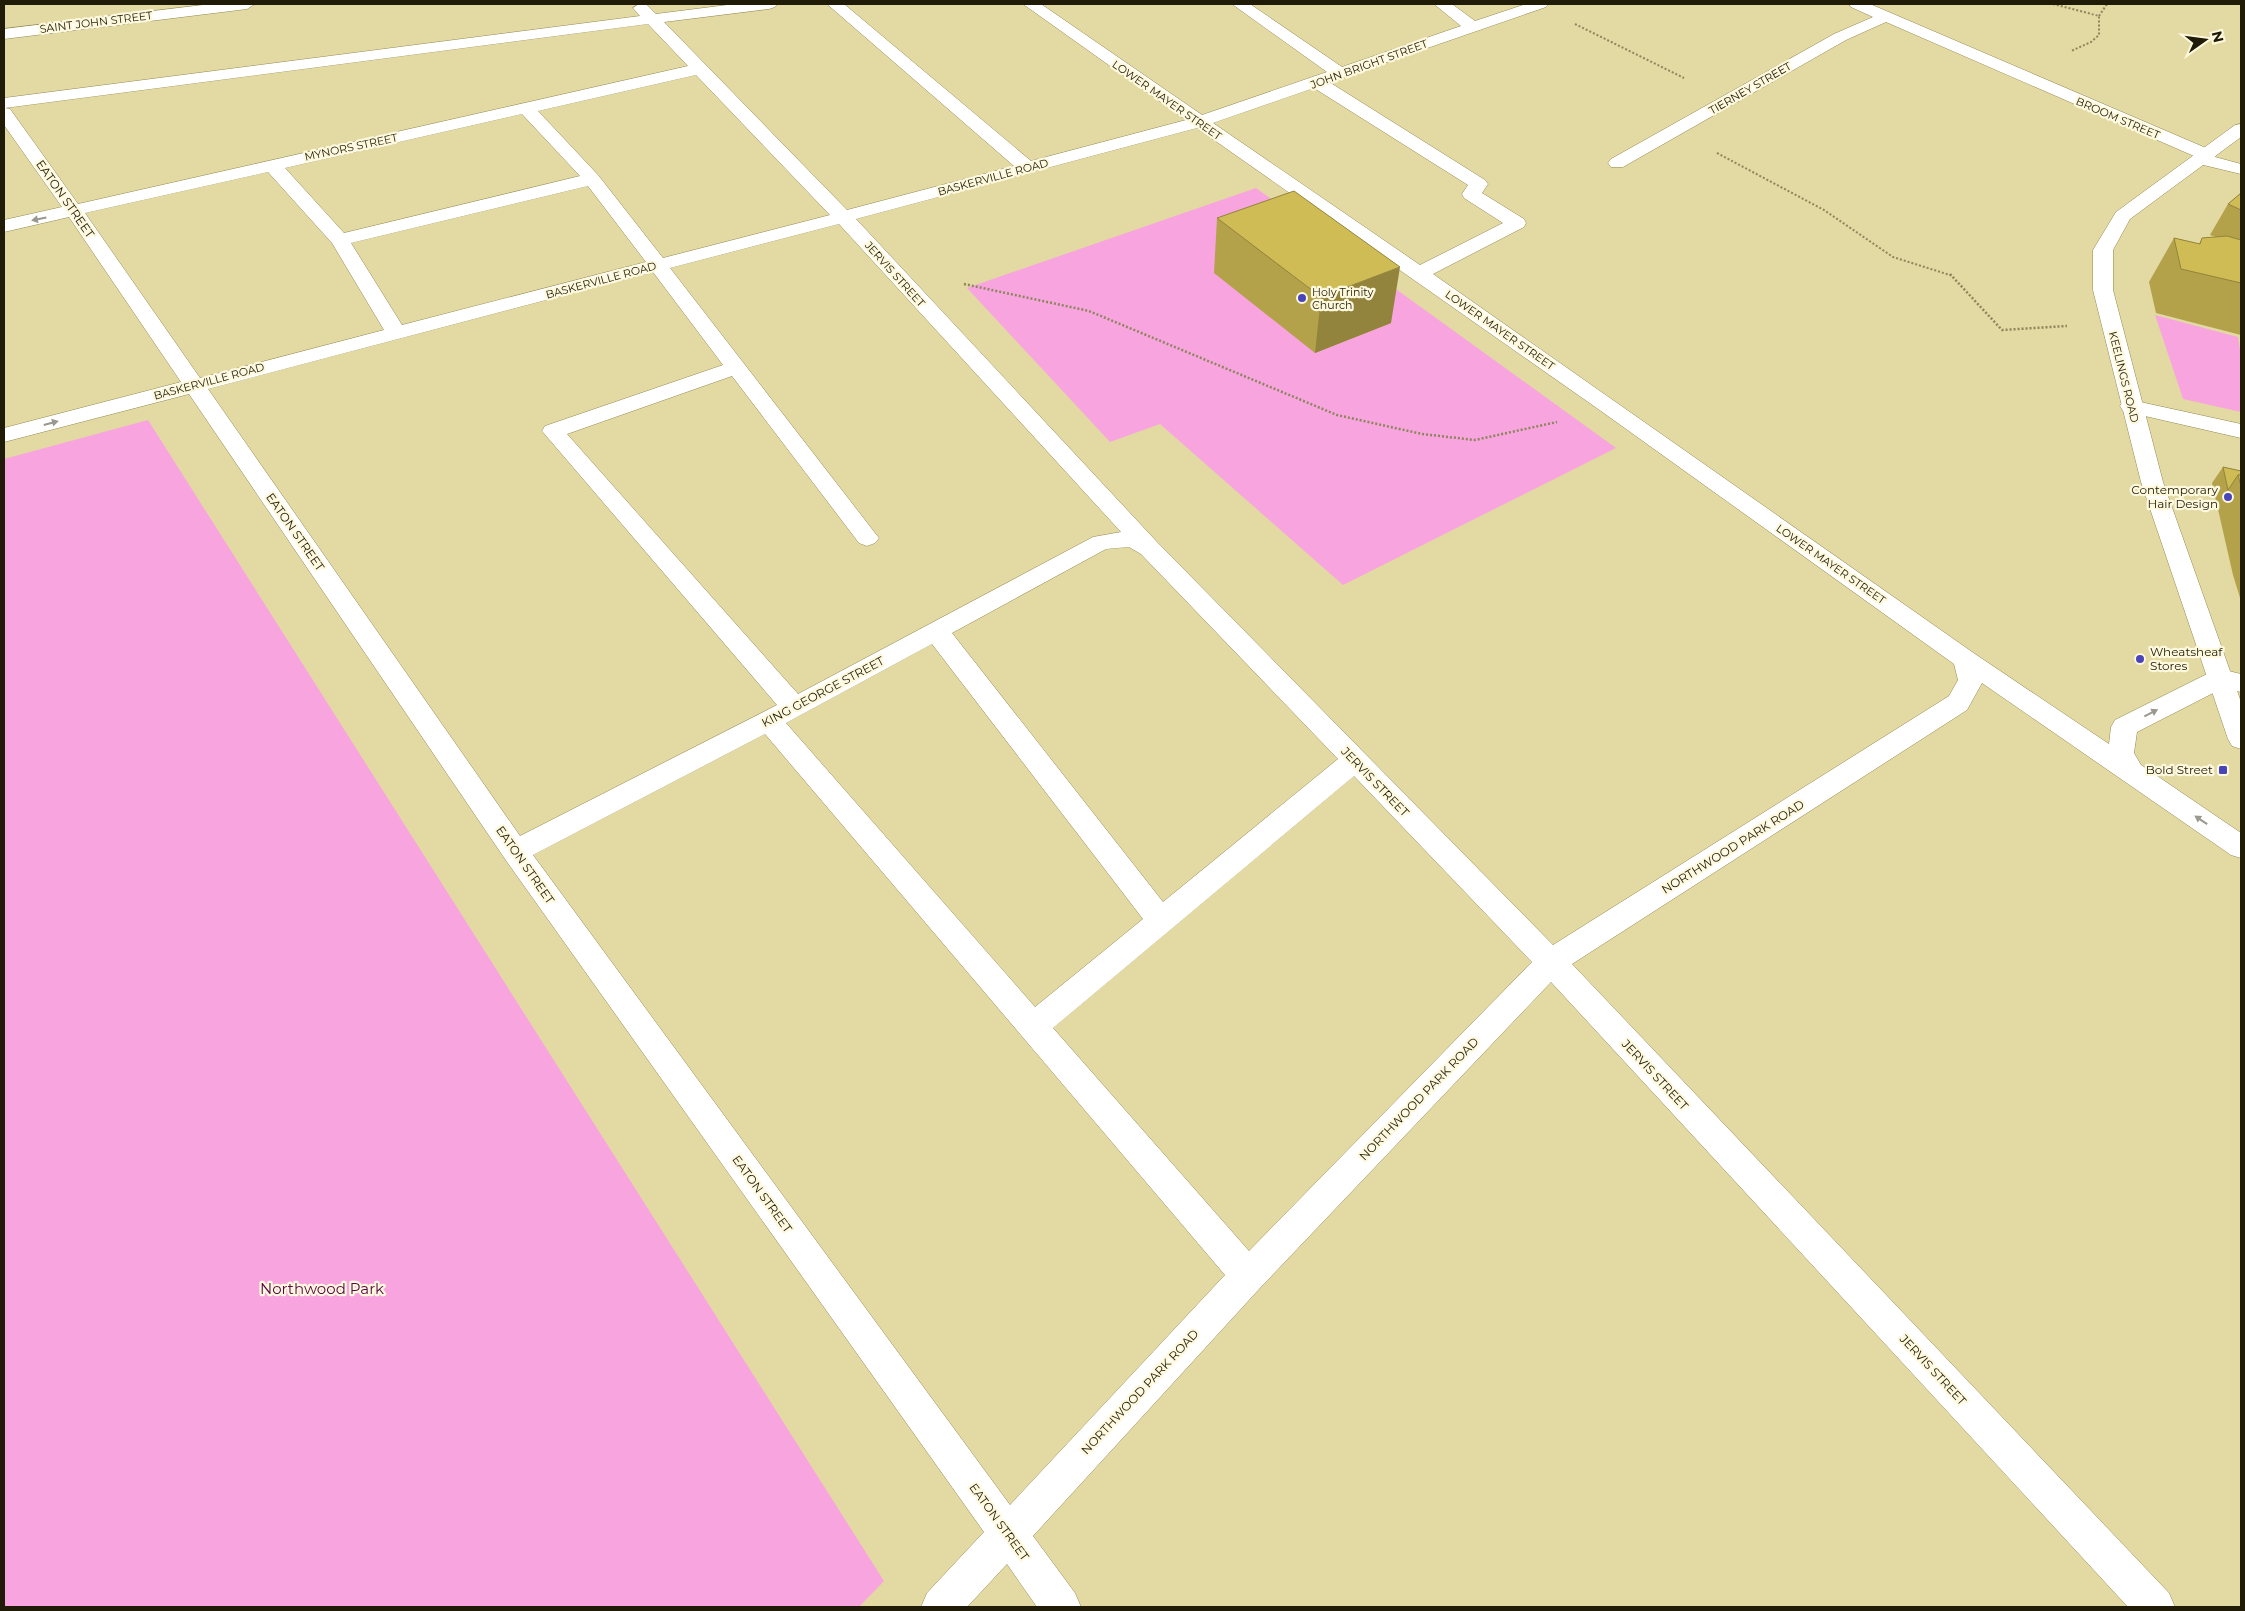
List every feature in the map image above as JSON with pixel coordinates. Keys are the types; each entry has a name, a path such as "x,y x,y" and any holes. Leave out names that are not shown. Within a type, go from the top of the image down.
{"street":[{"path":"100,4 113,20"},
{"name":"SAINT JOHN STREET","path":"4,34 247,4"},
{"name":"JERVIS STREET","path":"636,4 843,217 1095,488 1141,543 1551,962 2155,1607"},
{"path":"4,103 769,4"},
{"path":"835,4 1028,168"},
{"name":"LOWER MAYER STREET","path":"1032,4 1198,122 1609,406 1968,670 2131,772"},
{"path":"1240,4 1341,74"},
{"path":"1442,4 1472,27"},
{"name":"JOHN BRIGHT STREET","path":"1198,122 1341,74 1538,4"},
{"name":"BROOM STREET","path":"1857,4 2204,157 2241,170"},
{"name":"TIERNEY STREET","path":"1617,163 1840,37 1885,17"},
{"path":"2030,80 2059,69"},
{"name":"MYNORS STREET","path":"4,226 75,212 271,164 699,70"},
{"path":"1312,84 1478,184 1471,194 1517,223 1418,274"},
{"path":"526,108 592,179 867,538"},
{"name":"EATON STREET","path":"4,113 75,212 515,851 1061,1607"},
{"name":"BASKERVILLE ROAD","path":"4,436 843,217 1198,122"},
{"name":"KEELINGS ROAD","path":"2241,129 2123,216 2103,250 2103,290 2131,406 2152,482 2230,680 2241,738"},
{"path":"271,164 340,240 396,333"},
{"path":"340,240 592,179"},
{"path":"737,367 553,431 1033,1026 1248,1276"},
{"path":"2131,406 2241,431"},
{"name":"KING GEORGE STREET","path":"515,851 781,714 1101,542 1141,543"},
{"path":"936,631 1161,921"},
{"name":"NORTHWOOD PARK ROAD","path":"941,1607 1009,1536 1248,1276 1551,962 1958,703 1968,670"},
{"path":"2230,680 2124,727 2121,753 2131,772 2241,847"},
{"path":"1033,1026 1354,761"}],"path":[{"path":"1538,4 1729,100"},
{"path":"2053,4 2099,16"},
{"path":"2059,69 2051,58 2091,42 2099,35 2099,16 2107,4"},
{"path":"1674,131 1824,210 1893,257 1952,275 2002,330 2072,325 2113,334"},
{"path":"894,274 969,285 1089,311 1337,415 1422,434 1475,440 1538,427 1609,406"}],"green space":[{"path":"1256,188 1616,448 1343,585 1160,424 1110,442 967,288"},
{"path":"2155,315 2238,337 2241,356 2241,412 2183,399"},
{"name":"Northwood Park","path":"148,420 884,1581 859,1607 4,1607 4,459"}],"building":[{"path":"1294,191 1400,267 1321,297 1217,218"},
{"path":"2241,193 2241,210 2228,204"},
{"path":"2227,236 2241,240 2241,283 2181,269 2174,238 2200,244 2202,238"},
{"path":"2223,467 2241,471 2241,475 2238,475 2228,490"},
{"path":"2238,475 2241,475 2241,486"}],"place":[{"name":"Holy Trinity Church","path":"1302,298"},
{"name":"Contemporary Hair Design","path":"2228,497"},
{"name":"Wheatsheaf Stores","path":"2140,659"},
{"name":"Bold Street","path":"2223,770"}]}
